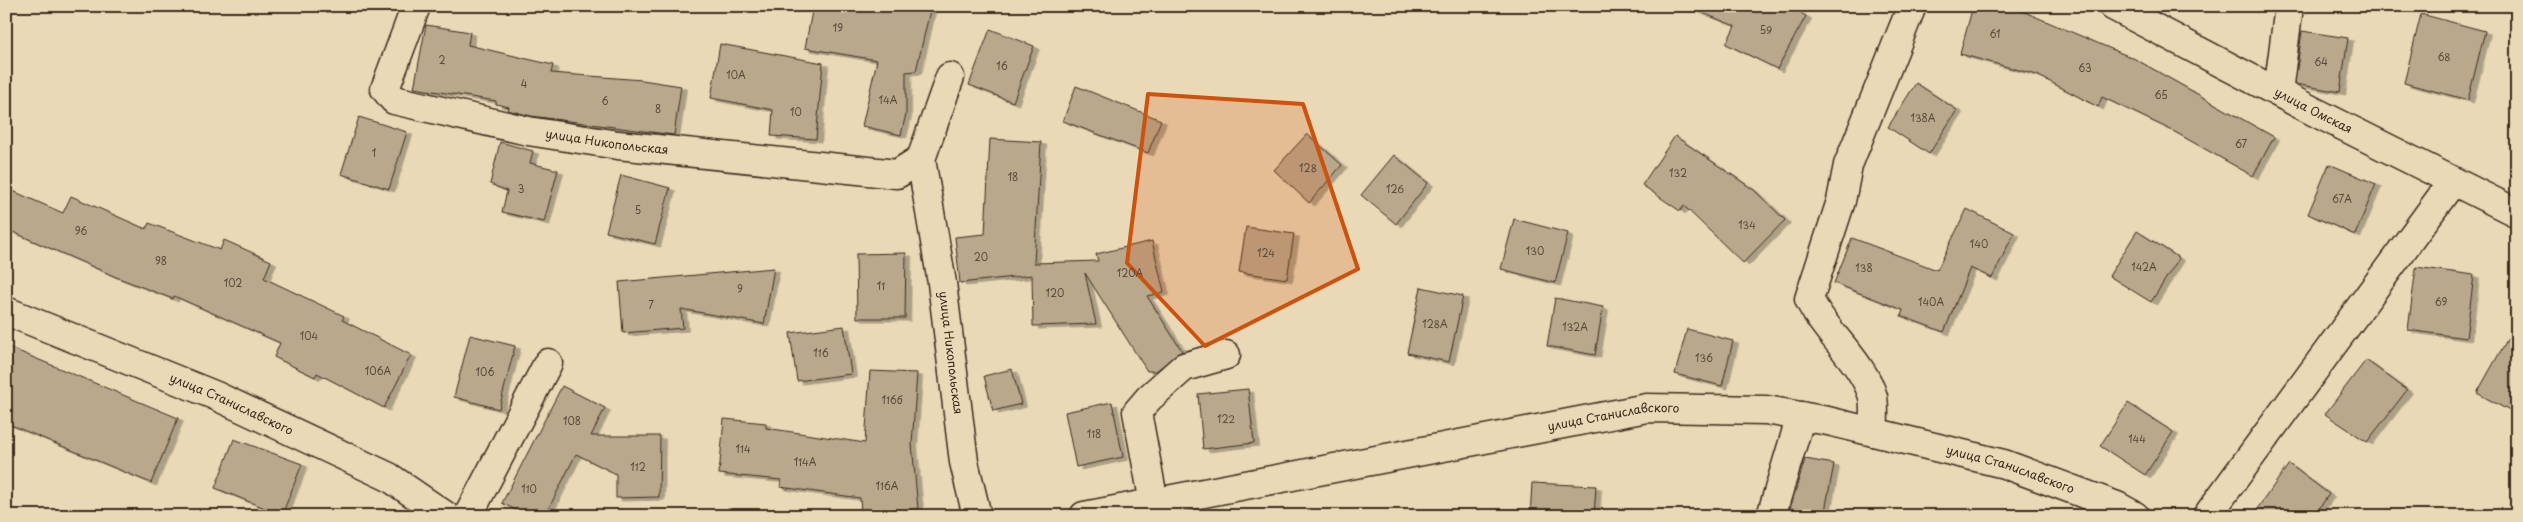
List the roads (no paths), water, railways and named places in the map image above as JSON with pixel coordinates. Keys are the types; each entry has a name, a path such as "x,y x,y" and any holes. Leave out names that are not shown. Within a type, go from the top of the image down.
{"street":[{"name":"улица Никопольская","path":"416,6 385,90 394,100 528,132 618,145 897,174 921,159"},
{"path":"1874,432 1873,398 1865,378 1818,317 1809,299 1840,200 1848,165 1912,6"},
{"name":"улица Омская","path":"2113,6 2517,213"},
{"path":"2278,92 2289,6"},
{"name":"улица Никопольская","path":"950,77 921,159 942,283 964,462 977,516"},
{"path":"2207,516 2453,181"},
{"name":"улица Станиславского","path":"6,311 231,403 389,477 446,516"},
{"path":"1154,503 1137,412 1148,398 1184,367 1226,355"},
{"path":"468,516 548,363"},
{"name":"улица Станиславского","path":"1084,516 1647,408 1766,410 1874,432 2004,464 2117,506 2135,516"},
{"path":"1771,516 1801,416"}]}
